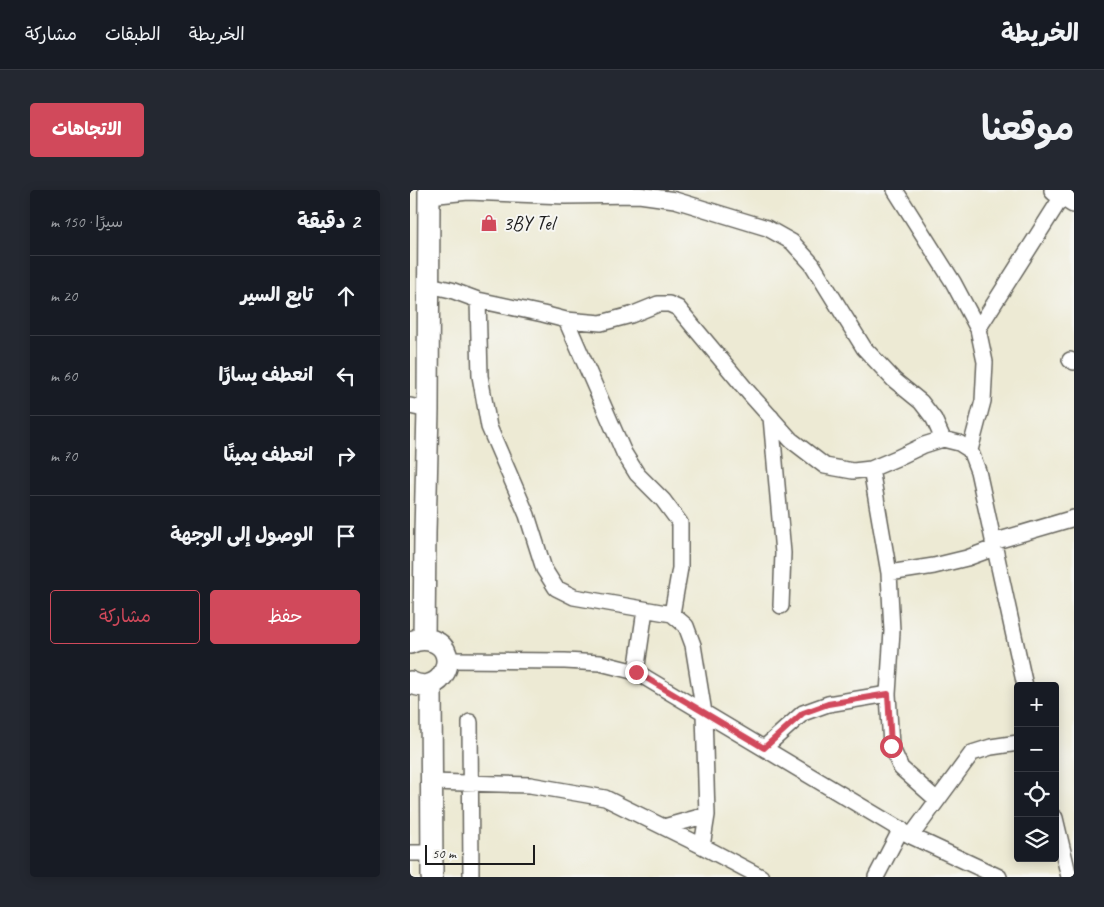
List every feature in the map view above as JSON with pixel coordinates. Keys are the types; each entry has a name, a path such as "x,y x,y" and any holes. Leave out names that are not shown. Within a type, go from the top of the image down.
{"street":[{"path":"896,190 953,282 978,329 985,362 983,401 970,450 978,471 1024,682"},
{"path":"432,877 431,782 420,683 438,681 446,668 447,660 446,654 437,643 431,640 417,641 419,408 429,285 429,193 468,192 565,196 638,195 675,200 767,228 792,242 812,264 864,348 894,380 920,402 934,419 943,439"},
{"path":"978,329 1064,196"},
{"path":"429,285 451,290 478,300 566,320 601,323 631,315 658,304 669,304 678,308 791,440 825,466 853,471 871,469 924,445 943,439 959,443 970,450"},
{"path":"478,300 480,376 489,427 527,515 544,570 556,588 574,597 672,614 686,626 693,644 704,713 707,815 702,846"},
{"path":"566,320 624,452 637,474 663,500 680,523 680,568 672,614"},
{"path":"771,417 783,553 781,606"},
{"path":"871,469 889,573 892,631 888,694 891,746 901,768 937,800"},
{"path":"889,573 934,566 967,558 994,545 1074,518"},
{"path":"636,672 645,610"},
{"path":"447,660 600,663 636,672 906,832 999,877"},
{"path":"764,748 803,713 828,704 888,694"},
{"path":"470,722 471,877"},
{"path":"876,877 906,832 937,800 972,753 990,747 1014,744"},
{"path":"431,782 530,784 604,798 761,877"},
{"path":"664,827 707,815"},
{"path":"1059,829 1070,858 1069,877"},
{"path":"410,853 431,853"}],"place":[{"name":"3BY Tel","path":"489,223"}],"route":[{"path":"636,672 764,748 803,713 828,704 888,694 891,746"}]}
